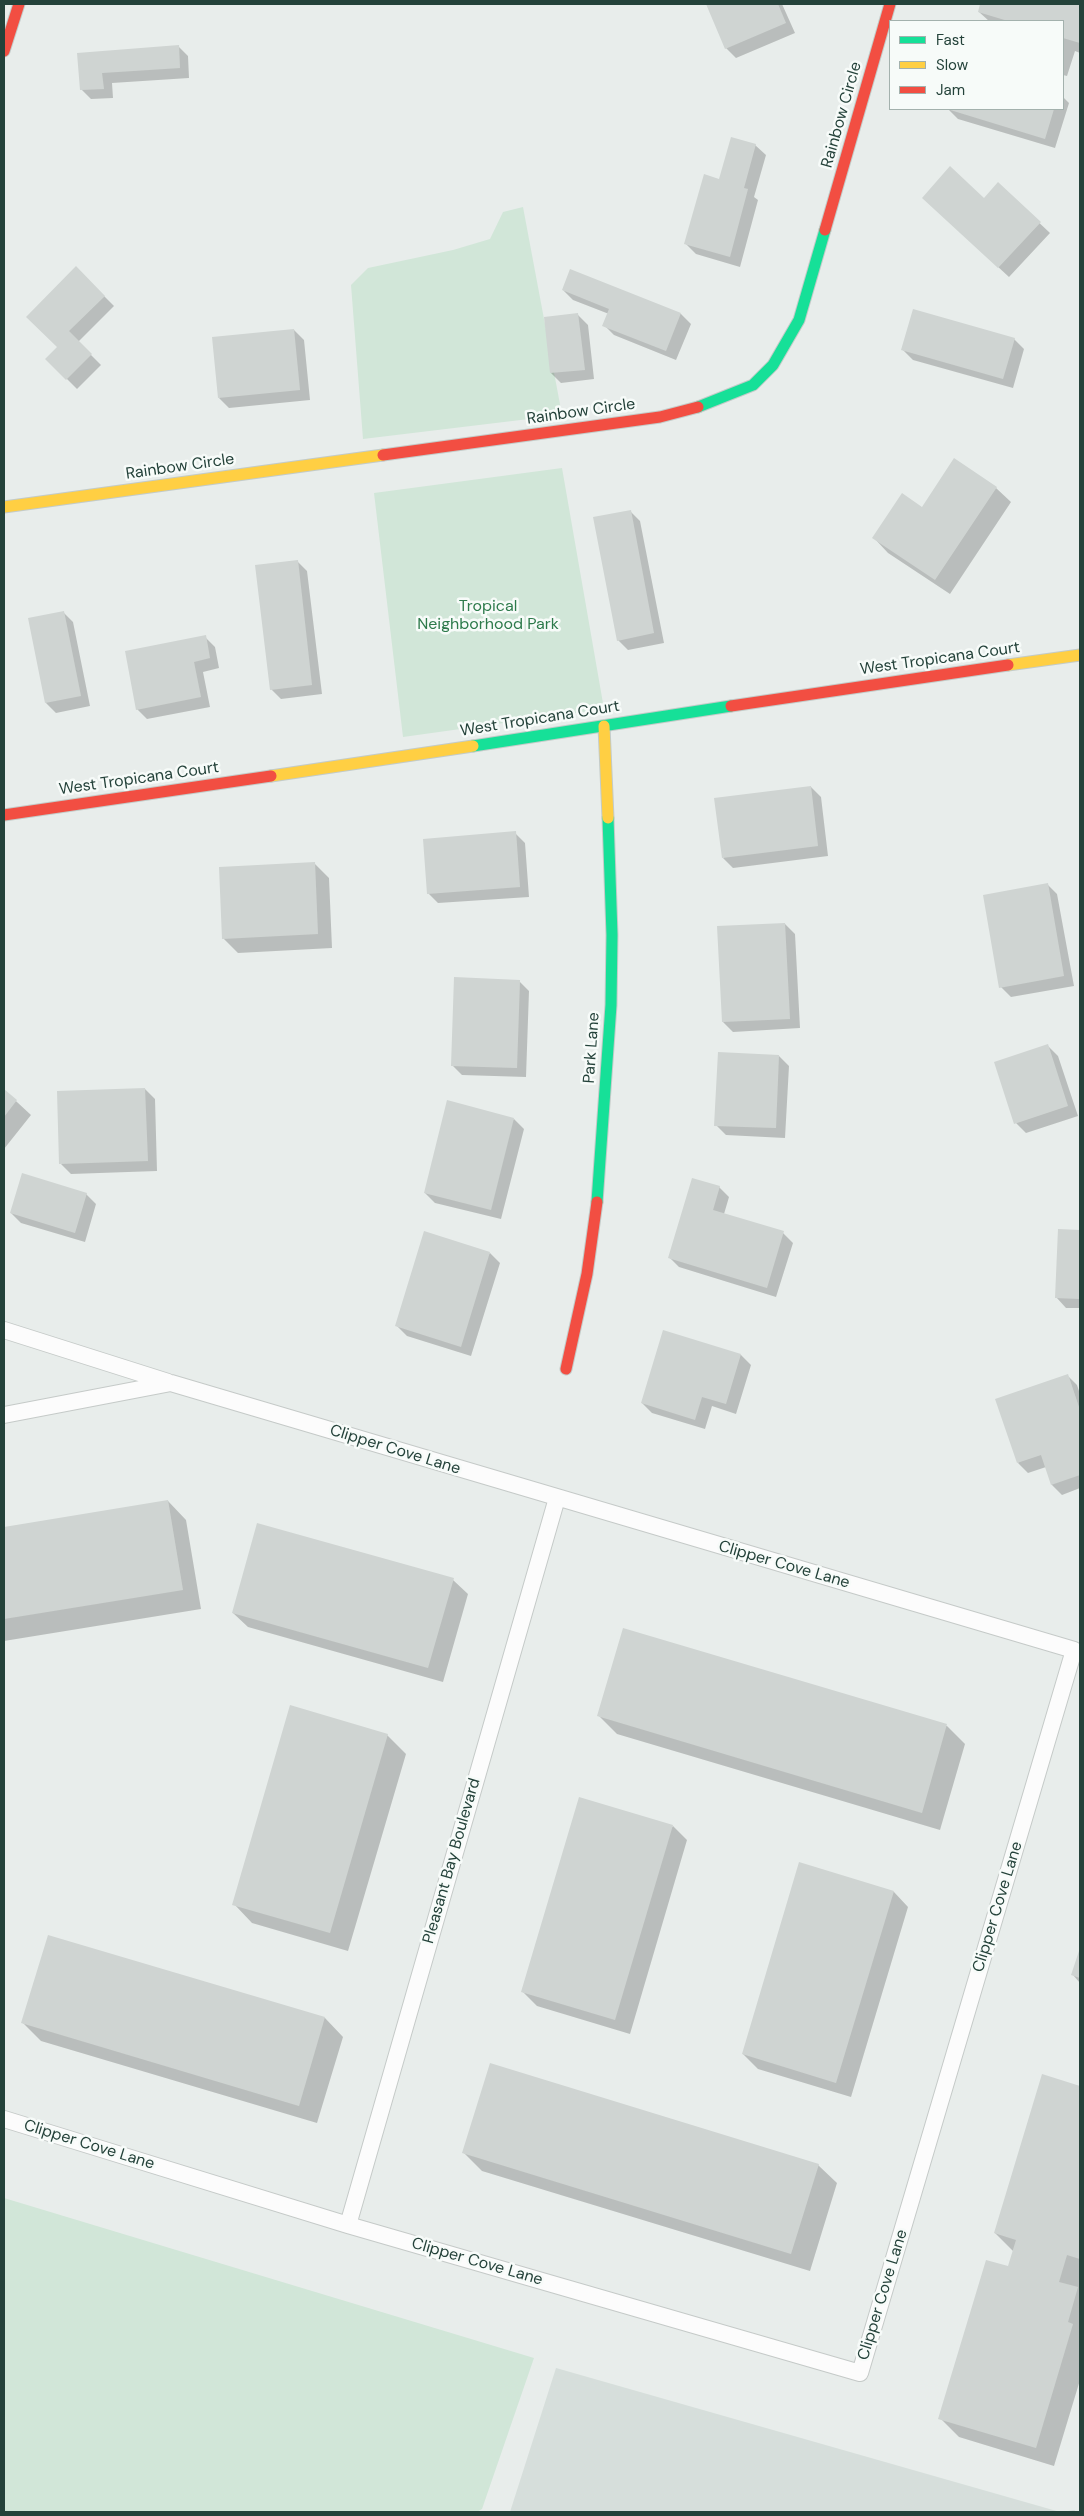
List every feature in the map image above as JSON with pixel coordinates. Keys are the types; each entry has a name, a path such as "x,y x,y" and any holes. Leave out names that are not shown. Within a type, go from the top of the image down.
{"street":[{"path":"4,51 18,4"},
{"name":"Rainbow Circle","path":"4,507 660,417 702,406 753,385 773,365 799,320 890,4"},
{"name":"West Tropicana Court","path":"4,815 1080,655"},
{"name":"Park Lane","path":"566,1369 587,1274 596,1218 611,1006 612,926 604,726"}],"lane":[{"path":"4,1330 171,1383"},
{"name":"Clipper Cove Lane","path":"4,1415 171,1383 1074,1650 860,2373 348,2225 4,2119"},
{"name":"Pleasant Bay Boulevard","path":"348,2225 557,1498"}],"shaded area":[{"path":"556,2368 1060,2512 510,2512"}],"green space":[{"path":"523,207 562,415 363,439 351,285 368,268 453,250 490,239 503,212"},
{"name":"Tropical Neighborhood Park","path":"562,468 604,709 403,737 374,493"},
{"path":"4,2198 534,2358 482,2509 477,2512 4,2512"}],"building":[{"path":"706,4 778,4 786,23 725,49"},
{"path":"980,4 1080,4 1080,43 1064,38 1064,20 1005,20 978,12"},
{"path":"179,45 180,68 102,73 104,89 80,90 77,53"},
{"path":"950,110 1054,110 1045,139"},
{"path":"731,137 756,144 744,188 748,189 730,257 684,244 704,174 719,179"},
{"path":"950,166 984,198 998,182 1041,222 998,268 922,198"},
{"path":"76,266 105,296 69,331 92,354 66,380 45,359 57,347 26,317"},
{"path":"570,269 681,313 666,351 602,326 609,309 562,290"},
{"path":"913,309 1015,338 1003,379 901,350"},
{"path":"578,313 585,370 550,373 544,317"},
{"path":"294,329 300,390 218,398 212,337"},
{"path":"954,458 997,487 935,580 872,538 902,493 922,507"},
{"path":"631,510 654,633 617,641 593,517"},
{"path":"298,560 312,685 270,690 255,565"},
{"path":"64,611 81,696 45,703 28,618"},
{"path":"206,635 210,658 194,662 201,697 136,710 125,651"},
{"path":"811,786 818,846 722,858 714,798"},
{"path":"516,831 520,887 427,894 423,839"},
{"path":"315,862 318,934 222,939 219,867"},
{"path":"1048,883 1064,976 999,988 983,895"},
{"path":"785,923 790,1019 722,1022 717,926"},
{"path":"454,977 520,980 517,1068 451,1066"},
{"path":"1048,1044 1068,1106 1014,1124 994,1062"},
{"path":"718,1052 779,1055 776,1128 714,1126"},
{"path":"145,1088 148,1161 59,1164 57,1091"},
{"path":"4,1089 17,1100 4,1117"},
{"path":"447,1100 514,1118 491,1210 424,1193"},
{"path":"22,1173 87,1193 75,1233 10,1213"},
{"path":"692,1178 720,1186 713,1210 784,1231 767,1288 668,1258"},
{"path":"1058,1229 1080,1230 1080,1299 1055,1298"},
{"path":"424,1231 490,1252 461,1347 395,1326"},
{"path":"663,1330 741,1354 726,1404 702,1397 695,1420 641,1403"},
{"path":"1068,1374 1080,1410 1080,1475 1051,1485 1041,1455 1017,1463 995,1399"},
{"path":"168,1500 183,1590 4,1619 4,1527"},
{"path":"257,1523 454,1578 428,1668 232,1613"},
{"path":"623,1628 947,1724 922,1813 597,1716"},
{"path":"290,1705 388,1734 330,1933 232,1905"},
{"path":"579,1797 673,1825 615,2020 521,1992"},
{"path":"799,1862 894,1891 836,2083 742,2054"},
{"path":"48,1935 325,2017 299,2106 21,2023"},
{"path":"1080,1948 1080,1978 1071,1975"},
{"path":"490,2063 819,2164 791,2254 462,2153"},
{"path":"1042,2074 1080,2086 1080,2259 1067,2255 1059,2282 1078,2287 1068,2322 1073,2324 1036,2448 938,2419 986,2260 1008,2266 1016,2240 994,2233"}],"traffic: fast":[{"path":"698,407 753,385 773,365 799,320 825,230"},
{"path":"473,746 731,706"},
{"path":"597,1202 611,1005 612,935 608,818"}],"traffic: slow":[{"path":"4,507 383,455"},
{"path":"1008,665 1080,655"},
{"path":"604,726 608,818"},
{"path":"271,776 473,746"}],"traffic: jam":[{"path":"4,51 19,4"},
{"path":"825,230 890,4"},
{"path":"383,455 660,417 698,407"},
{"path":"731,706 1008,665"},
{"path":"4,815 271,776"},
{"path":"566,1369 587,1274 597,1202"}]}
